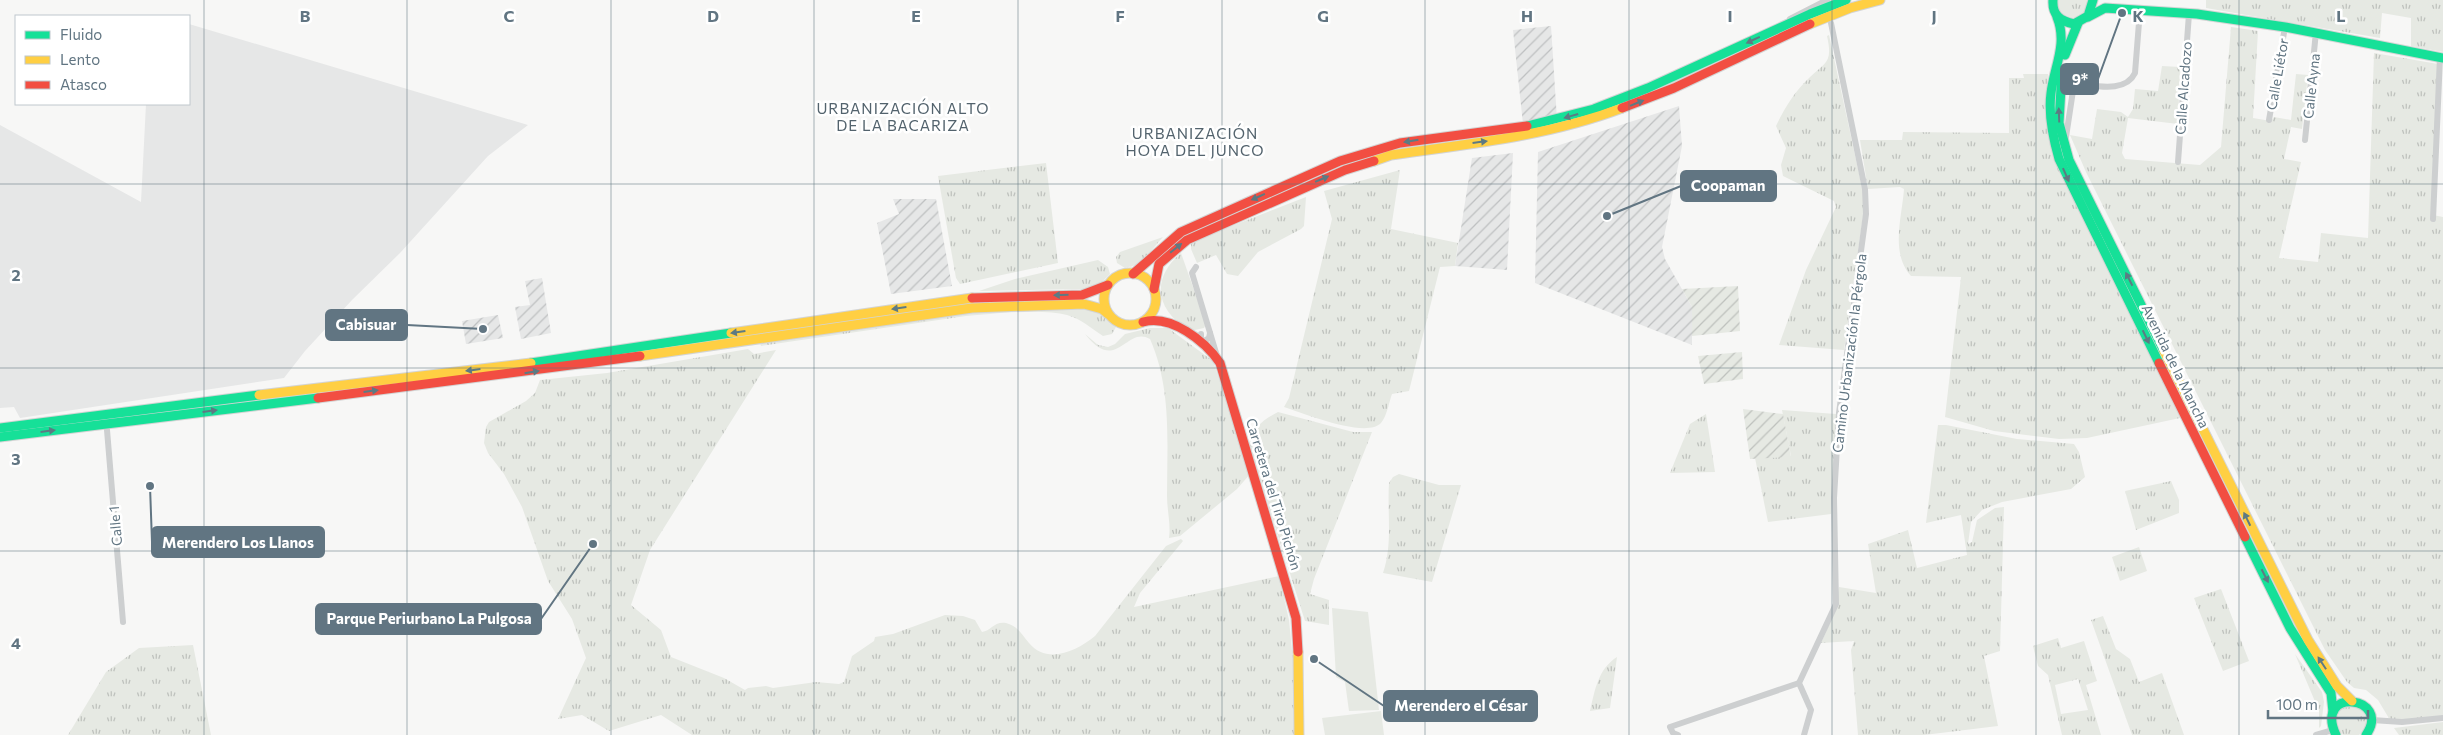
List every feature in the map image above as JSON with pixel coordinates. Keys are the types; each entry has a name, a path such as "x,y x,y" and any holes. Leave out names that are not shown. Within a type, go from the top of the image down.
{"main road":[{"path":"1133,274 1181,232 1340,161 1400,143 1518,128 1585,112 1648,88 1778,28 1846,0"},
{"path":"1143,322 1153,311 1159,264 1186,240 1345,170 1391,155 1526,136 1596,118 1674,88 1808,25 1850,8 1880,0"},
{"path":"2088,17 2092,11 2093,0"},
{"path":"2103,0 2117,8"},
{"name":"Avenida de la Mancha","path":"2051,1 2062,29 2062,43 2054,76 2050,110 2052,136 2059,158 2290,628 2328,688 2333,700 2331,723 2335,733"},
{"path":"2057,17 2068,23 2078,23 2105,8 2189,14 2316,32 2442,57"},
{"name":"Avenida de la Mancha","path":"2078,23 2060,76 2059,110 2062,136 2069,160 2308,640 2337,686 2352,701 2368,709 2372,727"},
{"path":"0,428 154,407 521,364 970,298 1082,294 1108,285 1118,276 1133,274 1146,279 1155,293 1161,314 1168,323"},
{"path":"1108,285 1104,300 1108,314"},
{"path":"0,437 524,373 972,308 1084,304 1102,309 1124,325 1154,320 1168,323 1186,334 1201,339 1220,363"},
{"name":"Carretera del Tiro Pichón","path":"1220,363 1296,618 1298,735"},
{"path":"2333,712 2341,703 2352,701"},
{"path":"2366,735 2372,727"}],"street":[{"path":"1778,28 1788,20 1827,0"},
{"path":"2066,137 2074,84 2120,86 2132,80 2135,73 2140,10"},
{"name":"Calle Alcadozo","path":"2178,162 2189,14"},
{"name":"Camino Urbanización la Pérgola","path":"1799,683 1836,604 1834,498 1839,414 1866,214 1865,189 1831,23"},
{"name":"Calle Liétor","path":"2270,120 2285,27"},
{"name":"Calle Ayna","path":"2305,140 2316,32"},
{"path":"2433,219 2442,57"},
{"name":"Carretera del Tiro Pichón","path":"1196,267 1192,273 1220,363"},
{"path":"1201,339 1209,338 1209,326"},
{"name":"Calle 1","path":"107,430 123,622"},
{"path":"1678,735 1673,733 1670,727 1799,683 1811,710 1804,735"},
{"path":"2372,727 2443,718"},
{"path":"2316,735 2335,733"}],"shaded area":[{"path":"190,24 528,125 488,156 400,253 352,300 305,351 284,378 20,418 14,407 0,408 0,125 141,202 146,105 190,105"},
{"path":"1551,26 1557,120 1523,124 1513,30"},
{"path":"1679,106 1682,146 1662,247 1665,259 1692,307 1692,345 1535,283 1538,152"},
{"path":"1513,153 1507,270 1455,266 1472,158"},
{"path":"893,199 936,199 952,286 891,294 877,223 899,214"},
{"path":"542,278 551,333 521,339 515,307 530,305 525,281"},
{"path":"498,315 503,338 466,344 462,321"}],"green space":[{"path":"2057,0 2089,1 2083,16 2068,18 2061,14"},
{"path":"2206,0 2443,0 2443,52 2411,46 2411,18 2382,13 2380,38 2206,8"},
{"path":"2231,27 2258,31 2253,118 2271,121 2274,117 2291,120 2296,74 2308,75 2302,129 2291,127 2284,159 2301,162 2279,258 2318,262 2321,233 2368,238 2374,53 2438,64 2433,215 2443,217 2443,716 2411,720 2390,720 2378,700 2366,690 2354,688 2347,682 2325,650 2086,172 2070,135 2092,139 2097,109 2121,112 2128,117 2133,109 2135,89 2158,91 2162,66 2180,67 2178,124 2128,118 2122,153 2125,159 2200,165 2221,147"},
{"path":"1829,35 1863,192 1864,209 1844,350 1779,345 1806,270 1836,207 1834,201 1783,176 1781,165 1786,148 1776,126 1795,94 1827,61 1829,45 1827,36"},
{"path":"2023,74 2048,74 2046,114 2182,417 2180,418 2087,438 2059,439 1994,431 1945,417 1961,277 1911,276 1901,257 1899,246 1904,189 1900,187 1868,189 1860,140 1902,140 1903,132 2009,133 2009,78 2024,78"},
{"path":"1046,163 1058,263 960,284 956,278 938,176"},
{"path":"1400,170 1391,229 1458,243 1455,266 1440,267 1409,391 1392,394 1383,420 1373,427 1349,427 1284,407 1289,398 1332,219 1324,191"},
{"path":"1306,197 1304,226 1258,252 1238,276 1227,274 1216,255 1197,263 1191,249 1191,242"},
{"path":"1163,237 1143,260 1136,265 1125,268 1117,263 1116,257 1120,252"},
{"path":"1181,253 1206,324 1204,328 1190,331 1170,314 1161,294 1161,284 1165,273 1171,263"},
{"path":"1098,260 1108,267 1110,274 1102,282 1083,289 979,291 1015,279"},
{"path":"1738,286 1740,331 1692,336 1692,307 1682,289"},
{"path":"1089,309 1104,316 1116,327 1112,334 1103,336 1081,321 1067,315 1031,312 966,316 761,346 760,343 973,311"},
{"path":"1150,328 1168,328 1213,361 1251,473 1237,489 1180,536 1169,538 1167,416 1162,377 1150,339 1142,336 1134,338 1113,350 1105,350 1096,345 1085,334 1098,345 1108,347 1115,344 1125,334"},
{"path":"748,349 754,354 776,350 650,550 631,605 661,630 671,657 724,678 745,690 748,688 766,686 773,688 816,682 839,684 844,682 852,656 874,641 875,637 893,634 945,615 963,616 975,620 982,632 998,623 1010,624 1036,650 1044,653 1053,654 1071,651 1095,636 1166,546 1181,539 1183,541 1140,593 1134,607 1279,576 1289,620 1293,661 1294,735 692,735 661,715 609,731 582,715 558,719 586,658 572,619 548,581 522,507 504,474 488,453 484,443 486,427 489,422 526,401 535,393 540,380 607,373"},
{"path":"1742,352 1743,379 1704,384 1698,356"},
{"path":"1743,409 1783,414 1791,457 1750,459"},
{"path":"1782,410 1836,414 1837,416 1831,514 1768,522 1755,458 1791,456"},
{"path":"1278,412 1353,432 1372,432 1314,579 1310,594 1329,600 1329,625 1305,621 1249,444 1253,433 1259,425"},
{"path":"1706,414 1715,472 1670,473 1690,424"},
{"path":"1938,425 2017,439 2074,444 2079,452 2085,477 2071,489 2002,502 1982,510 1971,522 1968,544 1972,542 1977,520 1995,508 2004,507 2000,651 1984,656 1998,726 1924,735 1858,735 1851,650 1854,641 1821,643 1834,614 1839,587 1876,593 1868,544 1908,530 1917,568 1967,555 1961,515 1926,523"},
{"path":"1399,474 1439,485 1461,485 1432,582 1383,573 1389,540 1389,483 1393,477"},
{"path":"2171,481 2179,500 2179,513 2136,530 2125,491"},
{"path":"2139,547 2147,571 2120,581 2112,557"},
{"path":"2221,589 2249,661 2223,671 2194,598"},
{"path":"1332,608 1368,612 1379,710 1349,711 1345,682 1336,677"},
{"path":"2103,616 2116,649 2130,659 2139,682 2162,673 2184,735 2132,735 2091,620"},
{"path":"2058,638 2061,648 2084,641 2097,681 2086,685 2101,735 2062,735 2048,675 2038,666 2033,646","holes":["2078,679 2088,710 2061,714 2055,685"]},
{"path":"193,645 211,735 68,735 106,672 139,648"},
{"path":"2295,654 2322,692 2324,702 2321,726 2319,728 2319,711"},
{"path":"1617,657 1610,708 1590,711 1601,674"},
{"path":"2345,706 2357,706 2366,715 2366,727 2357,736 2345,736 2336,727 2336,715"},
{"path":"1381,711 1384,735 1325,735 1322,718"},
{"path":"2443,722 2443,735 2399,735 2394,728"}],"traffic: fast":[{"path":"1527,126 1594,109 1648,88 1810,14 1846,0"},
{"path":"2053,0 2054,10 2058,16 2074,24 2088,16 2093,0"},
{"path":"2088,17 2105,8 2197,14 2285,27 2443,58"},
{"path":"2057,17 2060,27 2061,46 2051,93 2050,110 2053,135 2059,159 2159,363"},
{"path":"2065,55 2078,23"},
{"path":"2062,70 2059,123 2069,160 2164,351"},
{"path":"531,363 731,333"},
{"path":"0,428 259,395"},
{"path":"0,437 318,398"},
{"path":"2245,537 2290,628 2331,693 2333,712"},
{"path":"2336,735 2332,719 2335,709 2343,703 2352,702 2362,705 2369,712 2372,722 2366,735"}],"traffic: slow":[{"path":"1810,24 1850,8 1880,0"},
{"path":"1374,161 1391,155 1479,143 1566,126 1622,108"},
{"path":"1130,273 1140,275 1148,281 1154,289 1156,299 1154,309 1148,317 1140,323 1130,325 1120,323 1112,317 1106,309 1104,299 1106,289 1112,281 1120,275 1130,273"},
{"path":"731,333 972,298"},
{"path":"640,356 972,308 1084,304 1102,309 1108,314"},
{"path":"2164,351 2308,640 2337,686 2352,701"},
{"path":"259,395 531,363"},
{"path":"1298,652 1299,735"}],"traffic: jam":[{"path":"1622,108 1674,88 1810,24"},
{"path":"1133,274 1181,232 1340,161 1400,143 1527,126"},
{"path":"1154,289 1159,264 1187,240 1345,170 1374,161"},
{"path":"972,298 1082,295 1108,285"},
{"path":"1143,322 1165,322 1186,331 1206,346 1220,363 1296,618 1298,652"},
{"path":"318,398 640,356"},
{"path":"2159,363 2245,537"}],"place":[{"name":"9*","path":"2122,13"},
{"name":"Coopaman","path":"1607,216"},
{"name":"Cabisuar","path":"483,329"},
{"name":"Merendero Los Llanos","path":"150,486"},
{"name":"Parque Periurbano La Pulgosa","path":"593,544"},
{"name":"Merendero el César","path":"1314,659"}],"district":[{"name":"URBANIZACIÓN ALTO DE LA BACARIZA","path":"903,116"},
{"name":"URBANIZACIÓN HOYA DEL JUNCO","path":"1195,142"}]}
